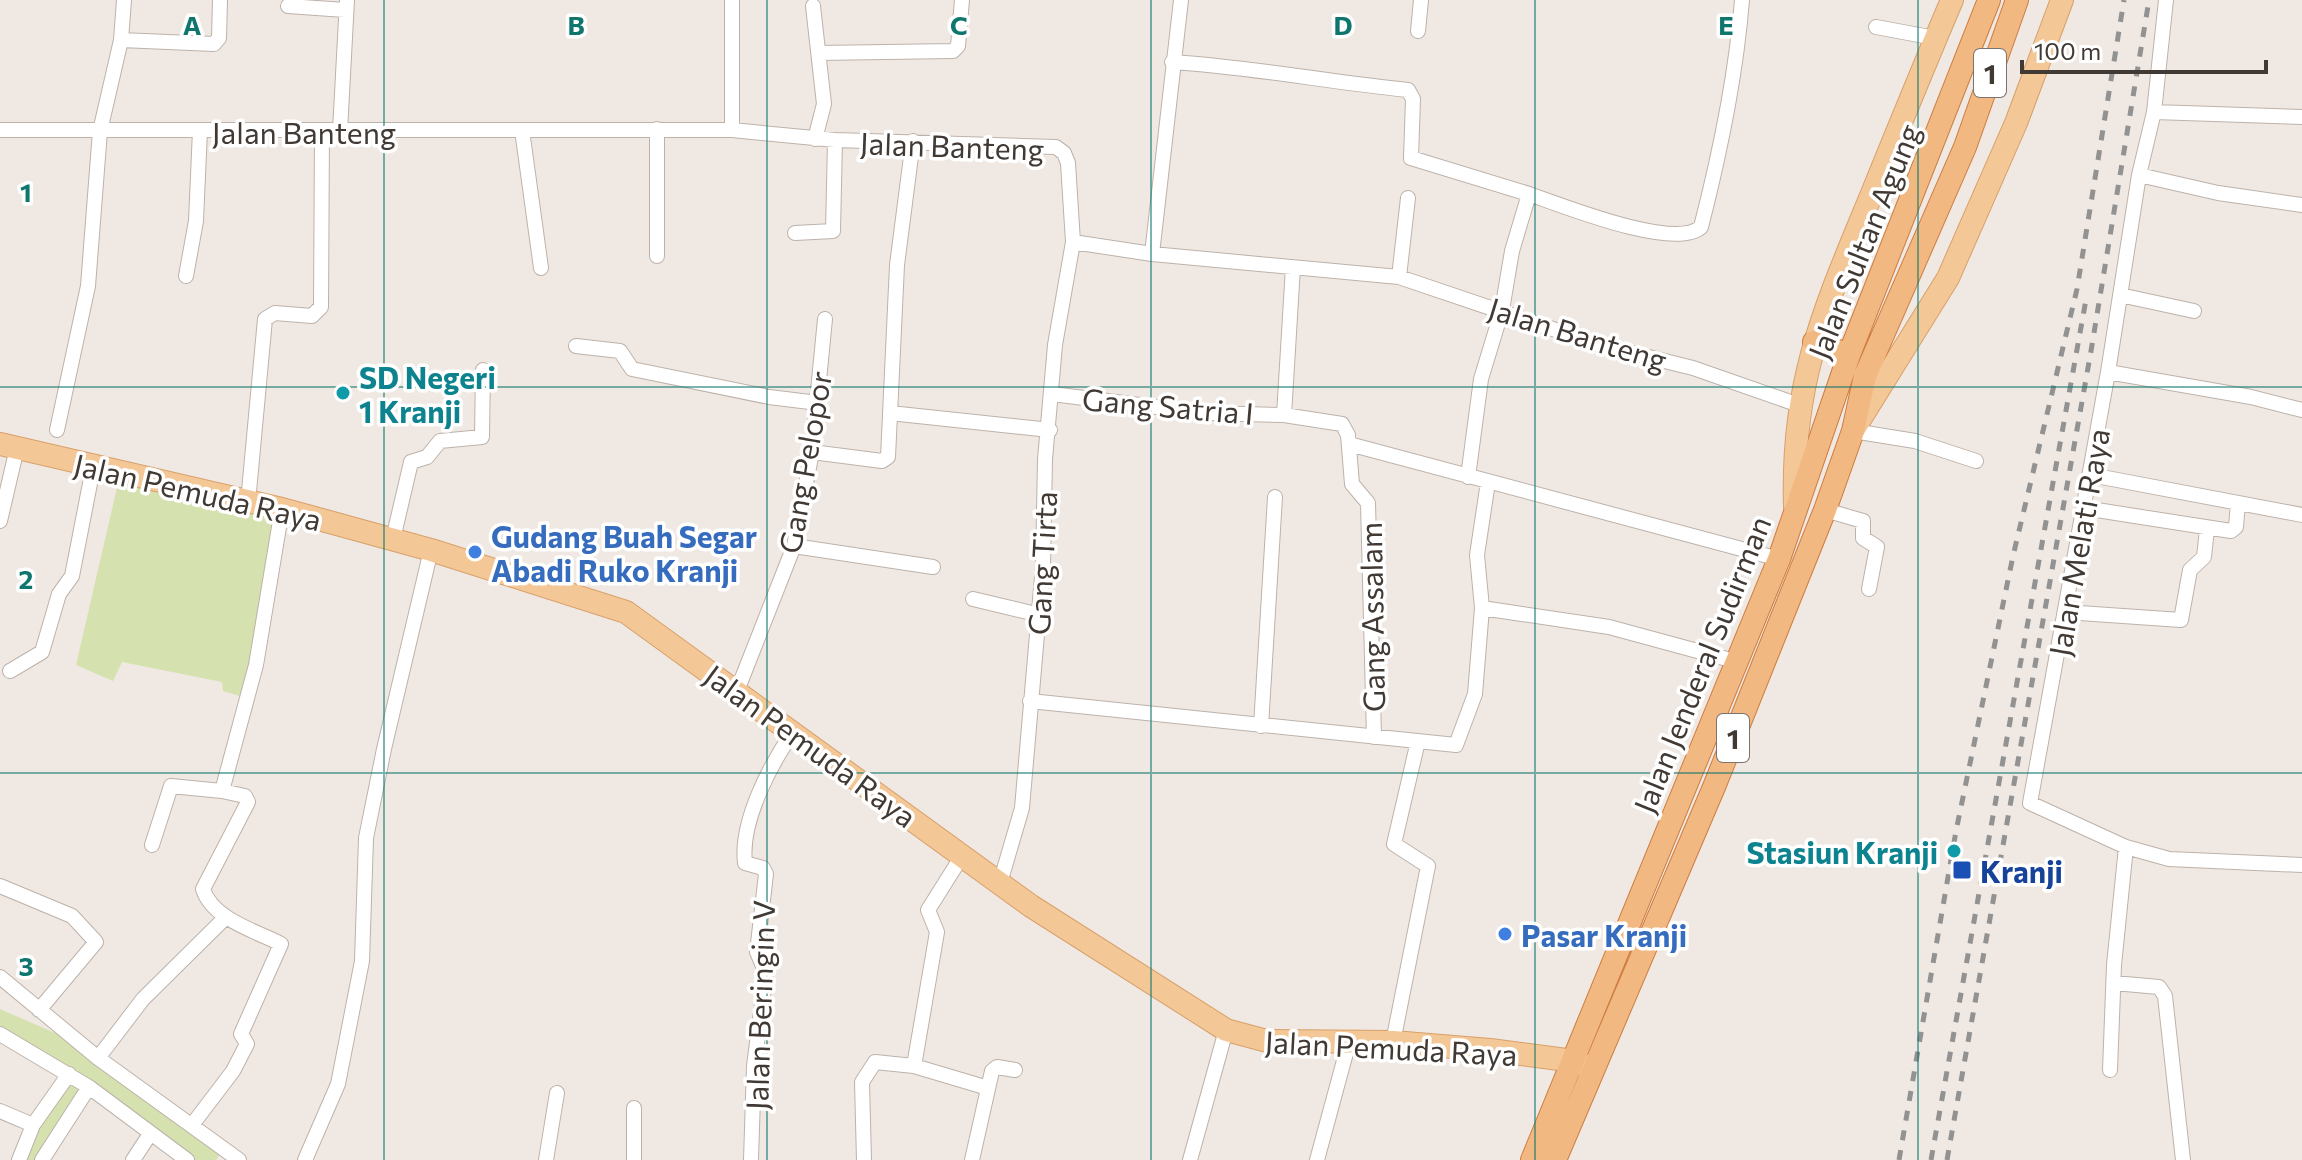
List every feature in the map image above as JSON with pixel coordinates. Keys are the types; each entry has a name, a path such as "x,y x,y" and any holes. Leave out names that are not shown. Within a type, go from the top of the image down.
{"highway":[{"name":"Jalan Sultan Agung","path":"1795,506 1849,355 1989,0"},
{"name":"Jalan Sultan Agung","path":"1865,376 1965,147 2017,0"},
{"path":"1814,342 1849,355"},
{"name":"Jalan Jenderal Sudirman","path":"1532,1160 1584,1065 1714,787 1825,510 1853,431 1865,376"},
{"name":"Jalan Jenderal Sudirman","path":"1555,1160 1584,1065 1779,559 1795,506"}],"main road":[{"name":"Jalan Jenderal Sudirman","path":"1795,506 1793,451 1799,405 1826,302 1952,0"},
{"name":"Jalan Jenderal Sudirman","path":"1853,431 1948,278 1986,196 2062,0"},
{"name":"Jalan Pemuda Raya","path":"9,446 93,468 282,509 431,550 626,612 1000,883 1226,1030 1267,1041 1393,1042 1584,1065"}],"street":[{"path":"57,430 88,286 100,131 121,40 124,0"},
{"path":"121,40 214,44 219,38 220,0"},
{"path":"732,0 732,130"},
{"path":"818,53 953,51 958,46 962,0"},
{"path":"1152,254 1181,0"},
{"path":"1418,31 1421,0"},
{"path":"1172,62 1226,65 1308,80 1408,90 1413,99 1411,158 1635,227 1674,235 1697,232 1701,227 1715,175 1734,73 1742,0"},
{"name":"Jalan Melati Raya","path":"2166,0 2154,112 2139,175 2091,475 2030,803 2126,847 2169,859 2302,865"},
{"path":"288,6 346,5 340,131"},
{"path":"813,6 824,104 815,139"},
{"path":"1876,27 1935,38"},
{"path":"2154,112 2302,117"},
{"path":"657,129 657,256"},
{"name":"Jalan Banteng","path":"0,130 732,130 815,139 1056,147 1064,153 1068,163 1073,242 1152,254 1399,277 1600,345 1693,368 1799,405"},
{"path":"186,276 196,221 200,130"},
{"path":"522,130 541,268"},
{"path":"248,502 265,319 275,313 312,316 321,307 322,131"},
{"path":"795,233 833,231 835,140"},
{"path":"812,452 886,460 897,265 913,141"},
{"path":"2139,175 2218,193 2302,205"},
{"path":"1468,477 1481,379 1502,310 1512,251 1529,194"},
{"path":"1399,277 1408,198"},
{"name":"Gang Tirta","path":"1000,883 1022,808 1040,615 1045,459 1050,430 1055,345 1073,242"},
{"path":"1293,267 1284,415 1342,424 1349,444 1628,516 1779,559"},
{"path":"2120,295 2194,311"},
{"name":"Gang Pelopor","path":"737,691 794,546 812,452 825,319"},
{"path":"576,346 620,351 632,369 769,397 818,403"},
{"path":"393,539 411,462 427,457 440,441 482,437 483,370"},
{"path":"2108,372 2251,397 2302,410"},
{"name":"Gang Satria I","path":"1052,394 1204,413 1284,415"},
{"path":"890,413 1050,430"},
{"path":"1853,431 1915,441 1976,461"},
{"name":"Gang Assalam","path":"1349,444 1352,484 1368,503 1374,737"},
{"path":"0,521 9,446"},
{"path":"10,671 42,652 59,594 72,576 93,468"},
{"path":"2091,475 2302,515"},
{"path":"1030,701 1456,745 1475,694 1482,608 1477,555 1488,482"},
{"path":"1261,726 1275,497"},
{"path":"2084,508 2234,531 2238,503"},
{"path":"222,791 256,665 282,509"},
{"path":"1825,510 1862,521 1863,538 1877,547 1869,589"},
{"path":"2065,612 2183,619 2190,570 2204,557 2207,529"},
{"path":"794,546 933,567"},
{"path":"305,1160 338,1084 362,961 366,838 431,550"},
{"path":"973,599 1040,615"},
{"path":"1482,608 1609,627 1738,662"},
{"name":"Jalan Beringin V","path":"751,1160 754,1066 766,973 757,952 766,874 763,868 745,863 745,846 760,790 772,762 793,732"},
{"name":"Gang Assalam","path":"1393,1042 1428,866 1394,843 1418,741"},
{"path":"152,845 171,786 222,791 248,800 203,889 214,907 226,917 281,944 241,1034 247,1044 233,1071 192,1125"},
{"path":"2110,1070 2126,847"},
{"path":"914,1066 937,932 928,910 962,856"},
{"path":"0,886 72,916 96,942 39,1010"},
{"path":"98,1058 143,999 226,917"},
{"path":"0,977 98,1058 192,1125 229,1157"},
{"path":"2114,983 2159,987 2165,996 2183,1160"},
{"path":"1190,1160 1226,1030"},
{"path":"0,1034 89,1087 187,1160"},
{"path":"1317,1160 1349,1042"},
{"path":"864,1160 862,1082 875,1062 914,1066 988,1088"},
{"path":"972,1160 988,1088 997,1067 1015,1070"},
{"path":"19,1160 33,1125 69,1074"},
{"path":"42,1160 89,1087"},
{"path":"546,1160 557,1093"},
{"path":"634,1108 634,1160"},
{"path":"0,1111 33,1125"},
{"path":"133,1160 150,1134"}],"green space":[{"path":"119,479 276,514 243,697 223,691 222,682 122,662 113,681 76,665"},
{"path":"0,1009 64,1037 222,1151 216,1160 193,1160 0,1030"},
{"path":"69,1076 87,1088 40,1160 21,1160 24,1147"}],"railway":[{"path":"1899,1160 1956,831 2013,556 2077,289 2124,0"},
{"path":"1947,1160 2091,351 2149,0"},
{"path":"1931,1160 2087,294"}],"place":[{"name":"SD Negeri 1 Kranji","path":"343,393"},
{"name":"Gudang Buah Segar Abadi Ruko Kranji","path":"475,552"},
{"name":"Stasiun Kranji","path":"1954,851"},
{"name":"Kranji","path":"1962,870"},
{"name":"Pasar Kranji","path":"1505,934"}]}
